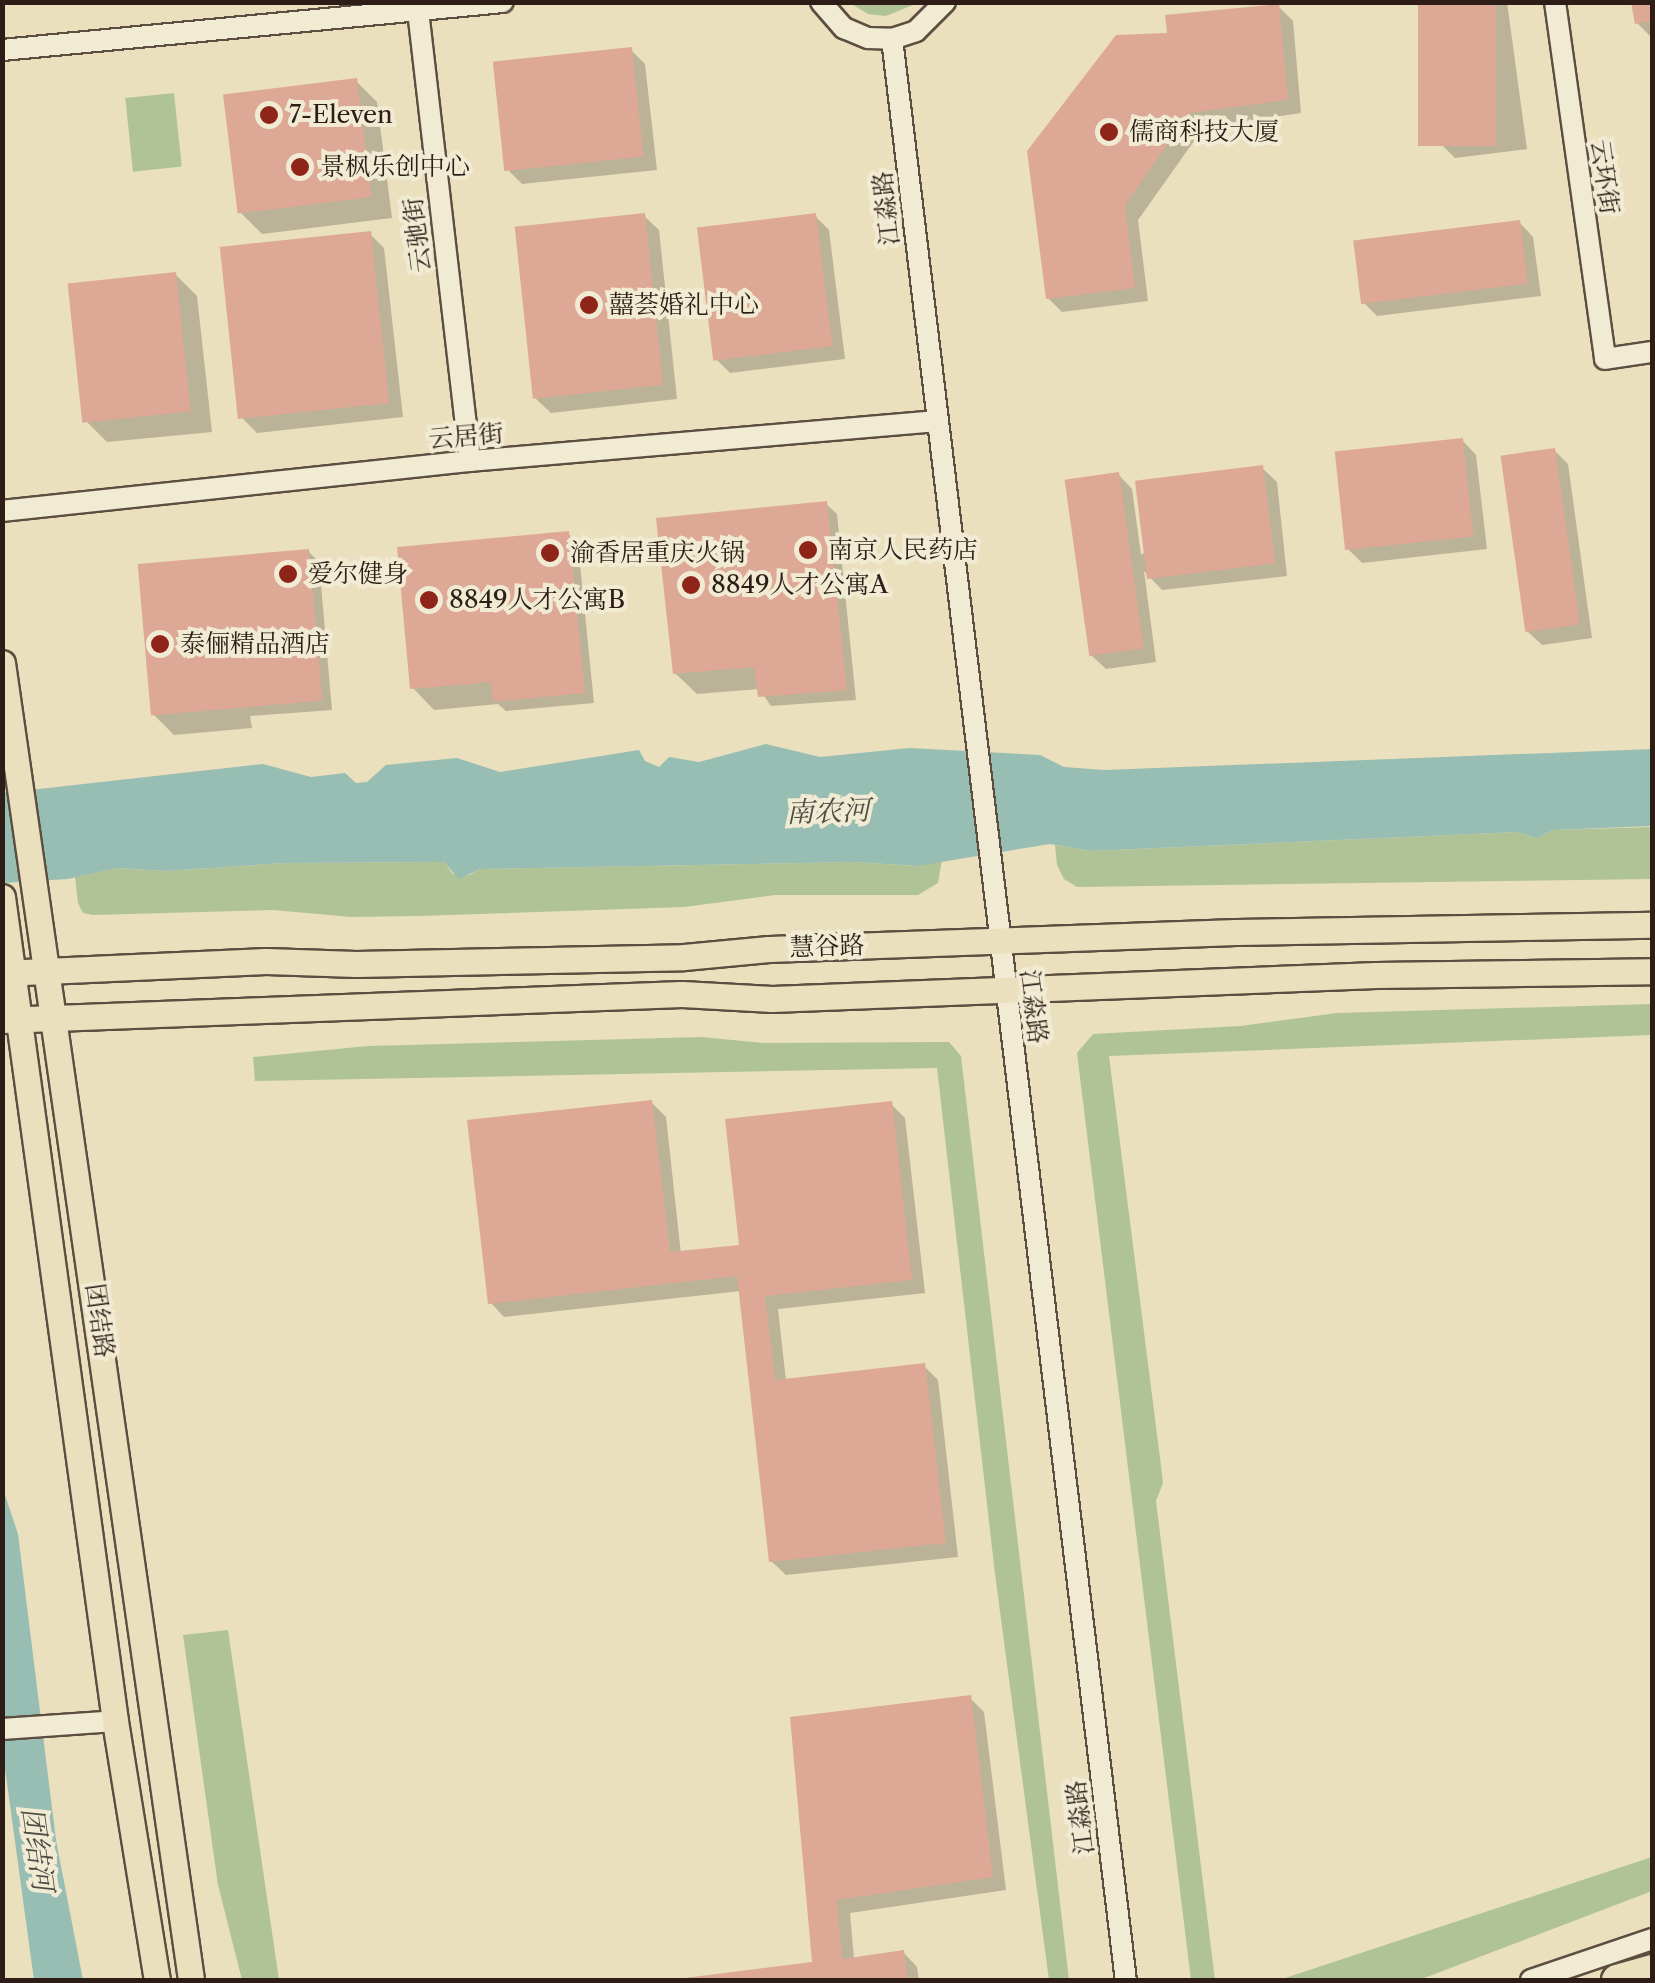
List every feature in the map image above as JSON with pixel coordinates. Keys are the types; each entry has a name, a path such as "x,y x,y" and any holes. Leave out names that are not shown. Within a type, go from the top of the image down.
{"highway":[{"path":"1617,1980 1652,1970"}],"main road":[{"name":"团结路","path":"2,663 56,1018 191,1980"},
{"name":"团结路","path":"4,903 10,1020 157,1980"},
{"name":"慧谷路","path":"7,972 48,968 684,957 768,948 1236,932 1652,925"},
{"name":"慧谷路","path":"10,1020 682,994 772,999 1376,975 1652,971"}],"street":[{"path":"2,50 417,7 503,2"},
{"path":"821,2 844,28 868,38 892,39 916,31 945,2"},
{"name":"云环街","path":"1556,2 1605,358 1652,352"},
{"name":"云驰街","path":"417,7 470,461"},
{"name":"江淼路","path":"892,39 1126,1980"},
{"name":"云居街","path":"2,511 470,461 936,421"},
{"path":"2,1730 116,1720"},
{"path":"1530,1980 1652,1939"}],"green space":[{"path":"850,3 918,3 886,16 868,14"},
{"path":"174,93 182,167 133,172 125,98"},
{"path":"1652,827 1652,879 1077,887 1064,879 1057,865 1055,845 1091,851 1517,832 1537,838 1553,830"},
{"path":"942,859 938,883 918,895 775,895 684,907 419,916 352,917 273,910 93,915 83,913 78,903 75,877 116,868 166,871 285,863 444,862 453,874 469,875 480,869 854,862 916,866"},
{"path":"1652,1004 1652,1035 1109,1056 1163,1483 1156,1501 1215,1980 1191,1980 1077,1053 1093,1034 1240,1026 1337,1013"},
{"path":"701,1037 764,1043 949,1042 961,1056 1069,1980 1049,1980 995,1574 937,1068 255,1081 253,1057 368,1046"},
{"path":"228,1630 279,1980 242,1980 218,1885 183,1635"},
{"path":"1652,1857 1652,1891 1419,1980 1279,1980"}],"water":[{"name":"南农河","path":"766,744 820,757 909,748 1040,755 1064,767 1104,770 1652,749 1652,826 1553,830 1537,838 1517,832 1091,851 1050,844 917,866 854,862 480,869 459,879 444,862 285,863 166,871 116,868 68,879 3,883 3,793 263,764 311,777 345,773 356,783 367,782 386,765 457,758 500,772 639,750 645,761 659,767 669,757 699,762"},
{"name":"团结河","path":"2,1486 18,1534 56,1840 83,1980 34,1980 3,1754"}],"building":[{"path":"1418,2 1496,2 1496,146 1418,146"},
{"path":"1631,2 1652,2 1652,21 1635,24"},
{"name":"儒商科技大厦","path":"1279,4 1288,100 1189,113 1125,205 1135,288 1046,299 1027,151 1116,35 1167,33 1165,15"},
{"path":"632,47 643,156 504,171 493,62"},
{"name":"景枫乐创中心","path":"357,78 372,197 238,214 223,94"},
{"name":"囍荟婚礼中心","path":"645,213 663,385 533,399 515,227"},
{"path":"816,213 832,346 713,361 697,228"},
{"path":"1520,220 1528,284 1361,304 1353,240"},
{"path":"371,231 389,403 238,419 220,247"},
{"path":"176,272 191,411 82,423 68,283"},
{"path":"1463,438 1473,536 1345,550 1335,451"},
{"path":"1555,448 1580,624 1525,632 1501,456"},
{"path":"1263,465 1275,563 1147,579 1135,481"},
{"path":"1119,472 1144,648 1089,656 1065,480"},
{"path":"827,501 847,690 758,697 754,667 673,674 656,518"},
{"path":"569,531 585,693 493,702 491,682 410,689 397,547"},
{"path":"309,549 322,700 151,715 138,564"},
{"path":"652,1100 670,1252 739,1245 725,1119 892,1101 912,1280 765,1296 775,1380 925,1363 946,1543 769,1562 737,1276 488,1304 467,1120"},
{"path":"971,1695 993,1877 837,1900 842,1959 904,1950 908,1980 669,1980 812,1962 790,1717"}],"place":[{"name":"7-Eleven","path":"269,115"},
{"name":"儒商科技大厦","path":"1109,132"},
{"name":"景枫乐创中心","path":"300,167"},
{"name":"囍荟婚礼中心","path":"589,305"},
{"name":"南京人民药店","path":"808,550"},
{"name":"渝香居重庆火锅","path":"550,553"},
{"name":"爱尔健身","path":"288,574"},
{"name":"8849人才公寓A","path":"691,585"},
{"name":"8849人才公寓B","path":"429,600"},
{"name":"泰俪精品酒店","path":"160,644"}]}
